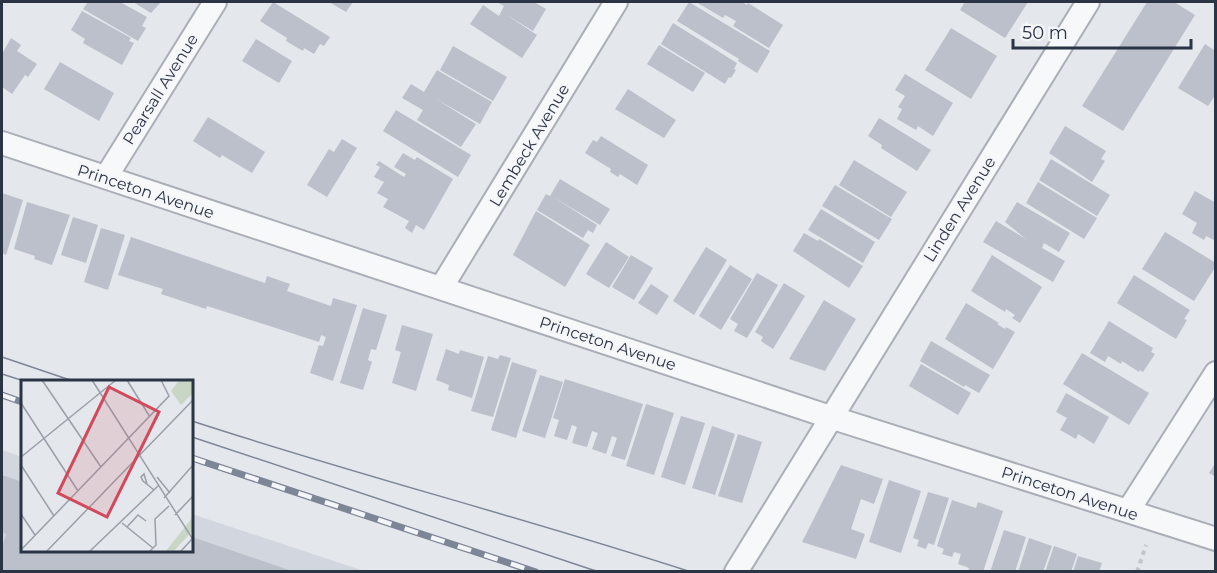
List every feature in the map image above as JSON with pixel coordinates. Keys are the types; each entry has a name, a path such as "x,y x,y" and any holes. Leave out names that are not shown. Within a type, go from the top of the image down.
{"street":[{"name":"Pearsall Avenue","path":"106,177 215,2"},
{"name":"Lembeck Avenue","path":"441,288 616,2"},
{"name":"Linden Avenue","path":"740,564 1088,2"},
{"name":"Princeton Avenue","path":"2,143 830,417 1215,539"},
{"path":"1128,511 1215,373"}],"path":[{"path":"1137,572 1146,544"}],"shaded area":[{"path":"2,450 21,457 21,552 194,552 194,515 364,571 2,572"}],"building":[{"path":"88,2 120,2 147,17 142,26 146,28 138,41 83,9"},
{"path":"133,2 161,2 151,13"},
{"path":"273,2 330,37 324,46 320,44 314,54 304,48 303,51 260,21"},
{"path":"329,2 353,2 346,12"},
{"path":"497,2 534,2 546,9 533,31 505,14 537,35 522,58 470,24 483,5 499,16 504,6"},
{"path":"689,2 770,51 757,73 738,61 739,59 677,21"},
{"path":"696,2 742,2 747,5 748,3 783,25 769,48 733,26 736,21 725,15 723,18"},
{"path":"965,2 1028,2 1005,38 960,10"},
{"path":"1147,2 1174,2 1195,15 1123,131 1082,106"},
{"path":"82,11 131,38 129,41 134,43 122,65 83,43 85,39 71,30"},
{"path":"673,23 737,63 734,69 736,70 725,84 661,44"},
{"path":"951,28 997,56 971,99 925,70"},
{"path":"11,38 21,45 17,51 37,64 28,77 25,75 12,94 2,87 2,54"},
{"path":"256,39 292,61 279,83 242,61"},
{"path":"1205,44 1214,50 1216,47 1216,94 1208,106 1178,88"},
{"path":"659,45 705,73 693,92 647,64"},
{"path":"453,46 507,77 493,101 440,70"},
{"path":"60,62 114,93 99,121 44,89"},
{"path":"437,70 492,102 480,124 436,99 476,124 461,147 417,120 423,110 402,98 411,84 424,92"},
{"path":"905,74 953,103 933,136 918,126 916,130 897,119 902,109 898,107 905,96 895,90"},
{"path":"628,89 676,120 664,138 615,109"},
{"path":"396,110 471,155 458,177 383,131"},
{"path":"208,117 265,152 252,173 222,155 220,158 193,141"},
{"path":"879,118 931,150 917,171 881,148 882,145 868,136"},
{"path":"1065,126 1106,151 1101,159 1105,161 1092,182 1049,153"},
{"path":"601,136 648,165 637,185 620,174 618,177 610,172 611,169 585,153 593,140 597,142"},
{"path":"342,139 357,148 327,197 307,185 329,149 334,152"},
{"path":"403,153 415,160 417,157 453,179 424,230 416,225 412,233 405,228 409,221 383,207 388,199 377,193 384,182 374,177 380,167 376,165 379,161 404,177 406,174 394,167"},
{"path":"1051,159 1110,195 1097,216 1039,180"},
{"path":"854,160 907,192 891,217 839,185"},
{"path":"560,179 610,209 600,225 553,197 597,225 593,233 588,230 583,238 537,210 546,194 550,196"},
{"path":"1038,182 1097,218 1084,239 1026,203"},
{"path":"835,185 892,219 879,240 822,206"},
{"path":"1195,191 1216,203 1216,241 1206,236 1204,240 1192,233 1197,223 1182,214"},
{"path":"2,193 23,200 6,255 2,253"},
{"path":"27,202 70,215 52,265 14,249"},
{"path":"1017,202 1070,233 1059,252 1044,243 1042,248 1065,261 1053,282 983,242 996,221 1026,239 1005,222"},
{"path":"821,209 875,242 863,263 808,230"},
{"path":"536,211 590,245 565,287 513,255"},
{"path":"73,217 98,225 86,263 61,255"},
{"path":"101,228 125,235 108,290 84,282"},
{"path":"1165,232 1216,263 1194,301 1142,269"},
{"path":"804,233 818,241 819,239 863,266 849,288 793,251"},
{"path":"131,237 265,283 267,276 290,284 287,291 331,306 333,298 357,305 333,381 310,373 319,345 323,346 326,337 321,335 319,342 207,306 206,309 161,294 163,289 118,275"},
{"path":"606,242 629,257 609,288 586,274"},
{"path":"706,247 727,260 694,315 673,301"},
{"path":"631,255 653,268 634,300 612,287"},
{"path":"992,255 1042,287 1020,323 1012,318 1015,315 1006,309 1005,312 971,291"},
{"path":"730,265 752,279 721,330 699,316"},
{"path":"757,273 778,285 747,338 734,331 738,324 730,319"},
{"path":"1134,275 1190,310 1176,339 1117,303"},
{"path":"784,283 805,296 773,349 761,341 763,337 755,332"},
{"path":"651,284 669,296 657,315 638,303"},
{"path":"824,300 856,319 825,371 789,359"},
{"path":"966,303 1005,329 1006,327 1015,332 993,369 945,339"},
{"path":"363,308 387,315 376,350 371,349 368,360 372,362 363,390 340,383"},
{"path":"1109,321 1153,348 1151,352 1155,354 1143,372 1140,370 1139,372 1122,361 1121,364 1108,356 1105,362 1090,353"},
{"path":"402,325 433,334 416,391 392,383 401,352 395,350"},
{"path":"931,341 990,375 979,393 965,385 964,387 920,361"},
{"path":"446,349 459,354 460,350 484,357 472,398 448,390 449,385 436,380"},
{"path":"1082,353 1149,393 1129,425 1063,384"},
{"path":"500,355 511,358 493,417 471,411 488,356 498,359"},
{"path":"512,362 537,370 516,438 491,430"},
{"path":"921,364 971,393 958,415 909,386"},
{"path":"540,375 563,382 545,438 522,431"},
{"path":"565,379 643,404 625,460 611,456 617,438 612,436 606,454 592,449 598,433 592,431 587,447 572,443 577,427 572,425 567,440 554,436 559,420 553,418"},
{"path":"1066,393 1109,417 1094,444 1078,434 1076,439 1060,430 1067,418 1056,412"},
{"path":"646,404 674,413 654,475 626,466"},
{"path":"681,416 705,423 685,485 661,477"},
{"path":"712,426 735,434 715,495 692,488"},
{"path":"738,434 762,442 742,503 718,496"},
{"path":"1216,462 1216,477 1209,473"},
{"path":"841,465 883,479 874,504 861,499 851,529 865,534 856,559 802,542"},
{"path":"2,475 21,482 21,552 194,552 194,538 295,572 2,572 2,548 6,534 2,532"},
{"path":"889,480 921,491 901,553 869,542"},
{"path":"928,492 949,498 934,545 928,543 926,549 917,546 919,540 913,538"},
{"path":"952,500 976,508 978,502 1003,511 983,572 968,572 969,568 958,564 961,554 954,552 952,557 942,554 944,549 937,546"},
{"path":"1004,530 1026,537 1015,572 990,572"},
{"path":"1029,538 1052,546 1043,572 1018,572"},
{"path":"1054,546 1077,554 1071,572 1045,572"},
{"path":"1078,556 1102,563 1099,572 1073,572"}],"tram line":[{"path":"2,357 70,380"},
{"path":"2,374 21,380"},
{"path":"194,422 691,572"},
{"path":"194,438 599,572"}],"railway":[{"path":"2,395 21,402"},
{"path":"194,459 536,572"}]}
